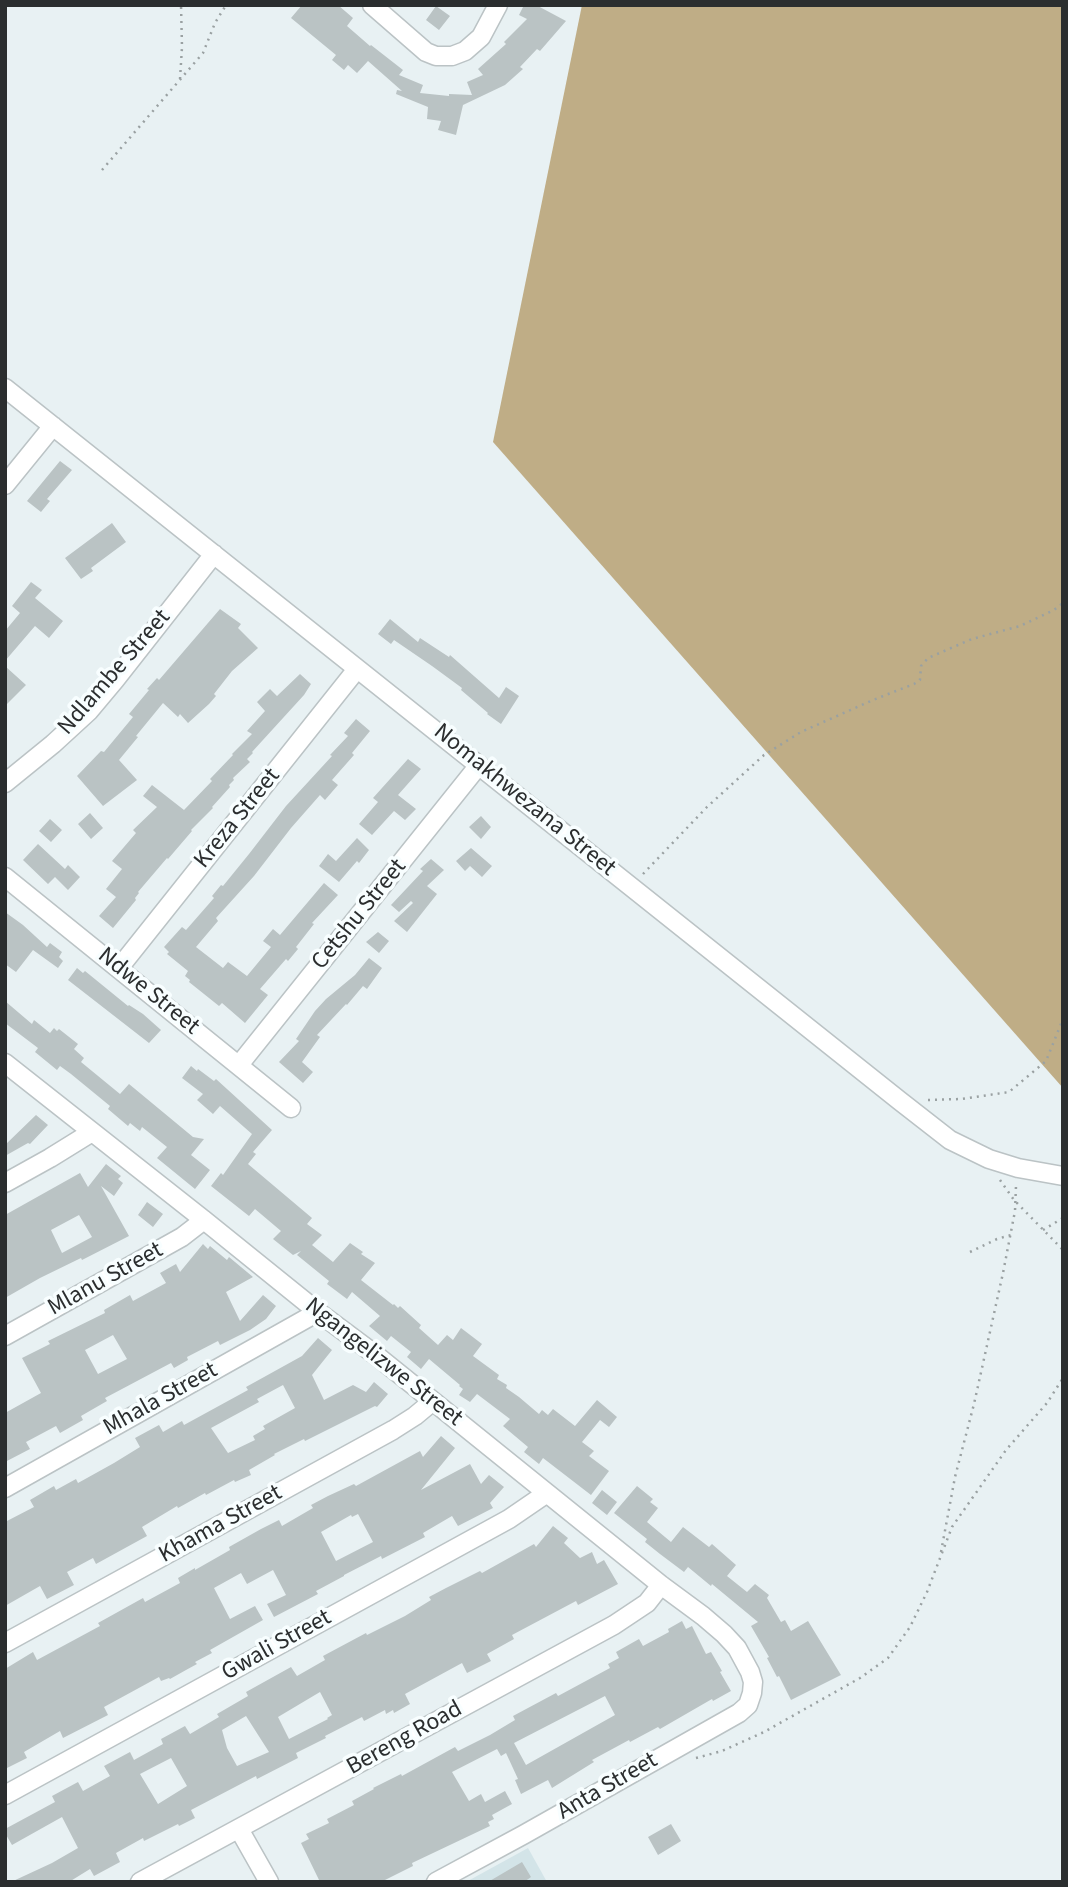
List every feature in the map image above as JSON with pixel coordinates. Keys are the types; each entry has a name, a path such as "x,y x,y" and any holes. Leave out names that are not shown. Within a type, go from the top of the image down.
{"street":[{"path":"372,5 426,52 436,56 452,56 465,51 481,37 498,5"},
{"name":"Nomakhwezana Street","path":"5,388 950,1140 989,1159 1018,1168 1063,1176"},
{"path":"5,485 52,426"},
{"name":"Ndlambe Street","path":"5,783 89,711 214,554"},
{"name":"Kreza Street","path":"119,968 357,669"},
{"name":"Cetshu Street","path":"239,1065 479,765"},
{"name":"Ndwe Street","path":"5,877 291,1108"},
{"name":"Ngangelizwe Street","path":"5,1063 724,1634 737,1648 750,1672"},
{"path":"5,1183 92,1132"},
{"name":"Mlanu Street","path":"5,1336 183,1237 204,1220"},
{"name":"Mhala Street","path":"5,1488 318,1312"},
{"name":"Khama Street","path":"5,1643 393,1430 433,1401"},
{"name":"Gwali Street","path":"5,1795 509,1520 547,1493"},
{"name":"Bereng Road","path":"140,1882 614,1625 647,1603 661,1585"},
{"name":"Anta Street","path":"436,1882 739,1713 748,1705 752,1693 750,1672"},
{"path":"239,1829 269,1882"}],"path":[{"path":"180,79 181,5"},
{"path":"102,170 203,53 215,23 226,5"},
{"path":"629,885 764,755 801,732 914,684 920,680 921,666 928,658 972,639 1020,626 1063,603"},
{"path":"900,1101 961,1099 1009,1093 1046,1061 1063,1019"},
{"path":"940,1559 955,1478 1011,1235 1018,1168"},
{"path":"999,1180 1014,1200 1063,1250"},
{"path":"1043,1230 1063,1218"},
{"path":"970,1252 1011,1235"},
{"path":"697,1758 722,1751 764,1732 860,1678 888,1658 910,1627 952,1528 1006,1450 1047,1403 1063,1378"}],"shaded area":[{"path":"582,5 1063,5 1063,1088 493,442"},
{"path":"528,1848 547,1882 466,1882"}],"building":[{"path":"302,5 338,5 353,18 347,26 403,70 399,75 423,85 420,93 449,96 472,95 467,82 483,75 478,69 506,44 504,42 527,19 519,15 524,5 536,5 566,21 505,85 463,105 456,135 438,130 441,121 427,119 428,107 396,94 397,90 402,91 368,61 357,73 348,65 344,70 332,60 336,55 291,18"},
{"path":"436,6 450,16 439,30 426,20"},
{"path":"60,461 72,470 47,499 50,501 41,512 27,501"},
{"path":"112,523 126,542 91,568 93,571 81,579 65,558"},
{"path":"31,582 42,590 35,598 63,621 49,638 35,626 5,661 5,631 20,613 12,606"},
{"path":"220,609 241,624 238,628 258,648 232,671 214,694 216,696 188,723 163,703 119,760 137,780 103,806 77,776 101,751 104,752 133,717 129,714 149,690 147,689 157,678 159,680"},
{"path":"390,619 418,642 420,638 449,657 450,655 499,698 506,687 519,696 501,724 461,690 462,688 432,666 394,640 391,644 378,634"},
{"path":"5,666 26,685 5,706"},
{"path":"300,674 311,684 304,695 252,752 247,759 250,762 233,778 230,787 213,808 138,892 136,900 113,928 99,916 116,897 106,889 122,869 112,861 136,833 133,830 157,807 143,796 152,785 184,810 252,734 247,731 265,711 257,702 270,689 277,696"},
{"path":"356,719 370,731 332,780 338,785 325,800 320,795 291,828 254,876 216,918 218,921 196,947 223,968 228,962 247,976 271,947 263,941 273,929 280,935 324,883 338,895 312,923 314,924 296,947 298,949 260,989 268,995 245,1023 222,1003 219,1006 189,982 185,976 188,971 167,954 169,952 164,947 182,927 186,930 214,898 212,896 223,886 286,806 348,736 344,733"},
{"path":"408,759 421,769 398,795 416,809 405,820 394,811 372,835 359,824 378,802 373,798"},
{"path":"90,813 103,828 91,839 78,824"},
{"path":"481,816 491,827 481,839 469,827"},
{"path":"50,819 62,830 51,842 39,831"},
{"path":"357,838 369,850 339,882 319,866 328,854 336,861"},
{"path":"38,844 65,869 68,865 80,877 68,890 55,877 48,884 23,860"},
{"path":"471,848 492,866 482,877 470,866 465,871 456,861"},
{"path":"431,859 444,870 427,886 437,894 407,932 394,921 413,903 411,901 399,912 391,905"},
{"path":"5,912 47,947 50,943 62,952 59,957 63,961 58,968 33,950 16,972 5,964"},
{"path":"378,932 389,941 379,953 366,942"},
{"path":"369,958 382,968 367,989 363,986 317,1035 320,1037 302,1062 313,1072 303,1083 279,1062 299,1041 296,1039 315,1011 355,975"},
{"path":"77,968 83,973 85,971 161,1030 149,1043 68,980"},
{"path":"5,1001 32,1024 34,1020 50,1033 54,1028 57,1031 59,1029 78,1044 74,1049 84,1058 81,1062 120,1094 129,1084 193,1137 204,1139 191,1155 210,1170 195,1189 157,1158 167,1147 142,1127 140,1131 130,1123 128,1126 108,1109 110,1106 60,1066 57,1070 35,1052 38,1048 5,1023"},
{"path":"191,1066 214,1081 216,1079 272,1130 253,1152 256,1154 248,1164 312,1218 307,1224 322,1235 312,1245 333,1262 350,1243 363,1252 361,1254 375,1263 361,1280 393,1305 398,1308 400,1306 438,1345 447,1335 453,1340 461,1328 482,1344 473,1356 499,1375 497,1379 507,1385 506,1388 539,1414 542,1410 548,1415 553,1409 575,1426 597,1400 617,1417 609,1427 600,1420 582,1442 594,1451 589,1456 609,1471 591,1495 543,1458 539,1464 524,1452 528,1447 503,1426 510,1419 477,1394 470,1402 459,1395 463,1389 460,1385 429,1359 421,1369 407,1357 411,1352 391,1336 387,1341 369,1326 380,1316 352,1292 347,1299 327,1284 329,1281 297,1255 301,1251 293,1255 273,1239 281,1231 255,1209 249,1216 211,1186 221,1173 223,1175 252,1134 220,1106 213,1114 197,1100 203,1094 182,1078"},
{"path":"36,1115 48,1125 30,1144 5,1156 5,1145"},
{"path":"106,1164 121,1176 118,1179 123,1183 114,1196 101,1186 129,1236 40,1278 5,1298 5,1215 80,1173 88,1187","holes":["79,1215 92,1237 62,1253 51,1230"]},
{"path":"147,1202 163,1214 153,1227 138,1215"},
{"path":"203,1244 208,1249 210,1246 227,1260 229,1257 253,1277 226,1292 240,1321 263,1295 276,1306 266,1319 250,1330 220,1345 218,1341 187,1357 188,1360 174,1368 171,1363 105,1398 107,1401 81,1416 83,1420 60,1433 56,1426 26,1442 30,1449 5,1462 5,1413 41,1393 22,1358 50,1344 48,1341 105,1313 104,1310 130,1295 133,1301 166,1283 160,1273 176,1264 180,1272","holes":["113,1335 127,1359 98,1374 85,1350"]},
{"path":"318,1338 332,1350 312,1375 324,1400 353,1385 366,1392 374,1382 388,1394 377,1407 274,1454 249,1470 251,1475 235,1482 234,1480 206,1495 205,1493 178,1508 177,1506 142,1527 147,1536 96,1564 93,1558 67,1572 74,1585 47,1599 40,1586 5,1606 5,1522 34,1507 30,1500 54,1486 56,1490 76,1479 78,1483 140,1447 135,1438 159,1425 163,1432 182,1421 184,1425 302,1356","holes":["283,1385 295,1408 263,1426 265,1429 253,1436 255,1440 228,1453 211,1428 259,1402 257,1399"]},
{"path":"441,1436 455,1448 421,1490 470,1464 481,1484 489,1475 504,1487 490,1503 493,1508 458,1526 452,1516 423,1533 425,1537 344,1575 316,1591 318,1594 274,1617 267,1604 286,1595 273,1570 247,1584 241,1573 214,1588 230,1619 255,1606 263,1620 210,1650 212,1653 195,1662 197,1664 170,1679 161,1681 159,1677 104,1707 108,1715 63,1738 60,1731 24,1752 27,1758 5,1769 5,1669 33,1652 37,1660 100,1626 98,1623 143,1598 145,1602 180,1583 178,1578 230,1550 229,1547 261,1529 279,1520 282,1526 313,1508 311,1505 354,1484 356,1486 420,1451 423,1457","holes":["358,1514 373,1542 336,1561 321,1532 351,1515 352,1517"]},
{"path":"637,1486 653,1499 650,1502 658,1508 647,1522 671,1542 683,1527 709,1547 712,1544 736,1565 727,1576 747,1592 755,1584 769,1595 767,1598 781,1622 785,1620 791,1631 808,1621 841,1675 791,1700 751,1626 758,1622 688,1567 684,1572 660,1554 645,1542 647,1539 614,1513"},
{"path":"602,1490 617,1502 607,1515 592,1503"},
{"path":"553,1526 568,1538 564,1543 580,1558 592,1552 597,1564 604,1560 618,1584 578,1605 576,1601 512,1635 514,1639 487,1654 491,1661 467,1673 462,1663 405,1694 410,1704 394,1713 393,1710 386,1714 385,1710 364,1721 362,1717 296,1753 298,1758 257,1779 256,1776 191,1810 195,1818 144,1841 143,1838 116,1853 120,1862 94,1876 90,1869 69,1882 11,1882 78,1848 62,1817 12,1845 5,1833 5,1829 55,1802 52,1796 78,1782 83,1791 110,1776 104,1766 130,1752 134,1760 163,1744 161,1739 185,1726 190,1734 248,1696 246,1692 291,1667 297,1676 325,1660 323,1656 405,1616 431,1600 429,1597 480,1571 482,1573 534,1544 536,1547","holes":["320,1692 332,1715 289,1739 278,1717","246,1716 269,1752 237,1766 227,1748 222,1730","171,1758 187,1786 158,1804 140,1774"]},
{"path":"682,1621 686,1629 692,1626 706,1654 711,1652 731,1691 660,1729 658,1727 630,1742 629,1740 592,1760 594,1762 552,1788 548,1780 521,1794 515,1780 518,1779 506,1753 501,1756 497,1749 452,1772 469,1801 481,1794 485,1802 505,1791 512,1804 492,1815 494,1819 488,1822 490,1826 412,1863 413,1866 381,1882 320,1882 301,1843 309,1839 306,1834 329,1823 327,1819 354,1805 352,1801 373,1788 401,1774 402,1776 455,1747 458,1751 490,1735 515,1720 513,1716 610,1668 608,1664 619,1658 616,1652 639,1639 643,1646 669,1632 668,1629","holes":["605,1696 615,1715 526,1765 514,1743"]},
{"path":"671,1824 681,1841 658,1855 648,1837"},
{"path":"522,1862 531,1877 524,1882 488,1882"}]}
